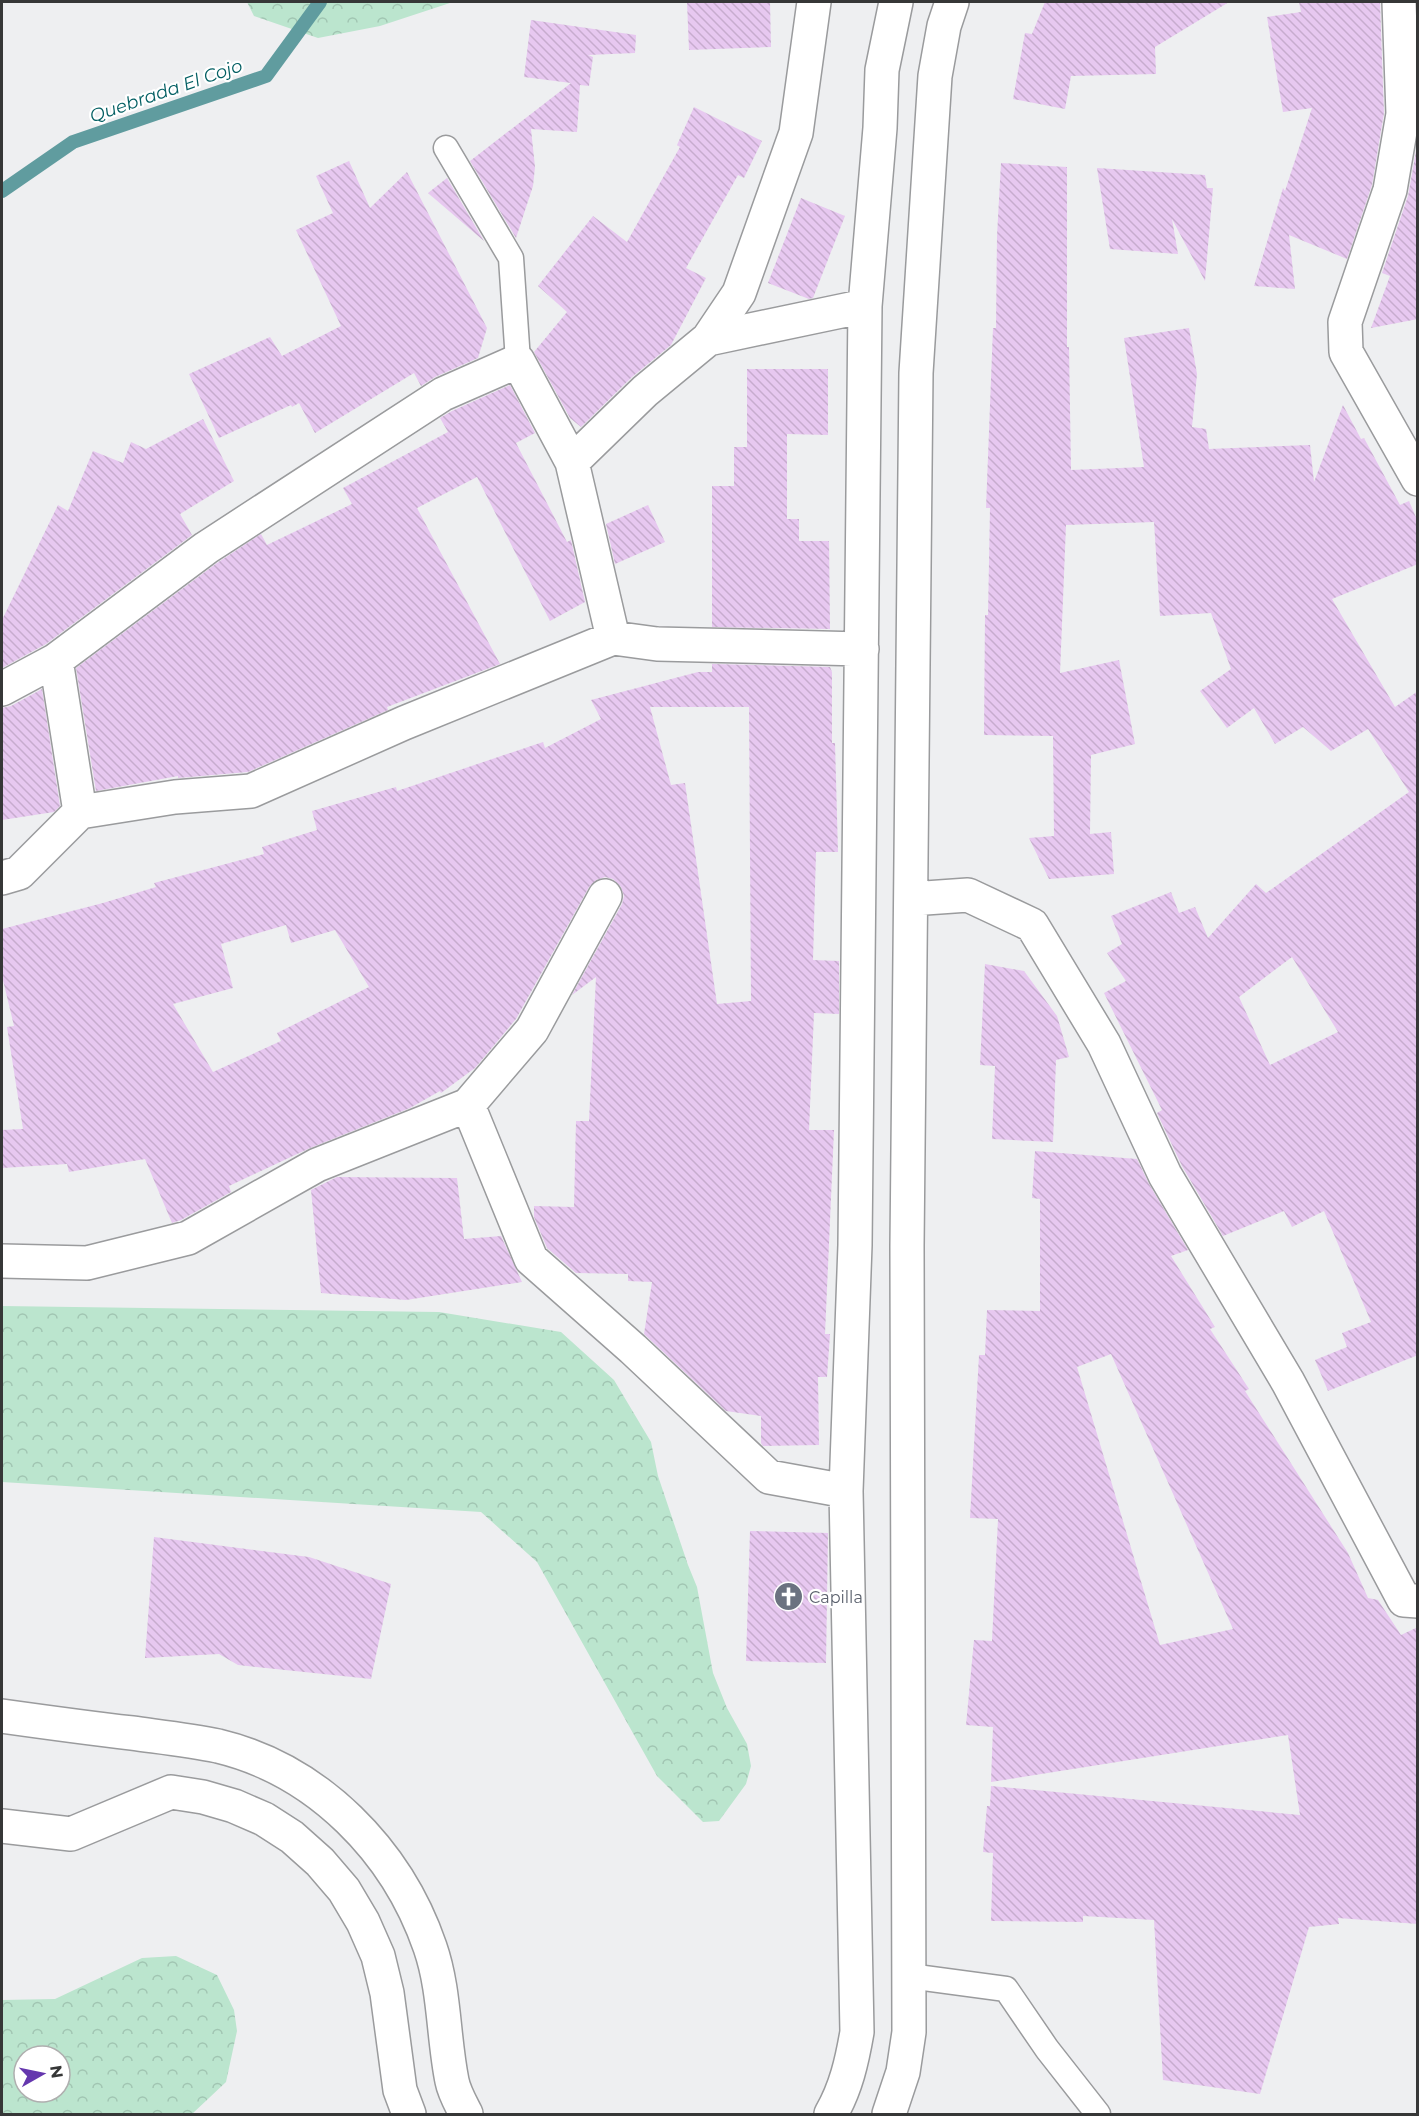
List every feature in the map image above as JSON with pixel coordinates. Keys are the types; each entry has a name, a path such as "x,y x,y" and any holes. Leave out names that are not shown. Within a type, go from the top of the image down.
{"street":[{"path":"572,462 645,391 708,339 739,293 796,133 814,2"},
{"path":"831,2115 851,2067 857,2032 846,1491 855,1245 865,306 882,70 896,2"},
{"path":"889,2115 903,2072 909,2032 907,1246 916,373 935,76 944,26 952,2"},
{"path":"1399,2 1403,114 1390,190 1345,322 1346,352 1418,479"},
{"path":"708,339 865,306"},
{"path":"2,689 56,660 206,548 443,394 518,361 572,462 613,638"},
{"path":"2,878 19,873 80,812 175,797 251,791 404,723 613,638 657,644 862,649"},
{"path":"56,660 80,812"},
{"path":"911,899 968,895 1032,925 1104,1044 1165,1174 1288,1382 1404,1600 1418,1601"},
{"path":"2,1261 87,1263 188,1238 317,1165 468,1105 532,1030 605,896"},
{"path":"468,1105 531,1259 769,1477 846,1491"},
{"path":"2,1716 183,1740 219,1747 253,1758 286,1773 347,1816 374,1845 397,1877 416,1912 430,1948 440,1986 452,2084 466,2115"},
{"path":"2,1826 71,1834 171,1791 234,1806 264,1819 291,1837 320,1862 338,1883 363,1922 378,1956 387,1993 400,2091 409,2115"}],"lane":[{"path":"446,148 511,258 518,361"},
{"path":"909,1976 1006,1989 1047,2049 1098,2115"}],"green space":[{"path":"247,2 453,2 380,26 318,38 254,16"},
{"path":"2,1306 439,1312 561,1332 614,1380 651,1442 658,1476 697,1587 713,1673 727,1708 747,1744 751,1766 746,1784 719,1821 703,1822 657,1776 537,1562 481,1512 2,1482"},
{"path":"176,1956 217,1975 234,2010 237,2031 226,2082 192,2114 2,2114 2,2000 55,1999 142,1958"}],"building":[{"path":"687,2 770,2 771,47 689,50"},
{"path":"1045,2 1229,2 1155,47 1156,74 1071,76 1065,109 1013,99 1025,33 1032,34"},
{"path":"1299,2 1380,2 1384,113 1372,185 1347,259 1289,235 1295,289 1254,286 1283,188 1285,191 1312,108 1283,112 1267,17 1301,12"},
{"path":"531,20 636,35 635,53 588,55 593,57 589,86 580,85 577,132 531,129 535,167 533,186 516,238 470,161 571,83 524,77"},
{"path":"694,107 762,141 744,178 738,175 686,268 706,278 671,345 632,377 581,427 570,418 534,352 567,312 538,286 593,216 627,242 680,147 677,145"},
{"path":"1418,140 1418,319 1371,328 1390,276 1382,273 1408,196"},
{"path":"349,161 370,208 407,172 487,328 478,358 435,377 421,386 414,373 315,433 299,403 219,438 189,374 270,337 282,356 341,326 296,230 333,213 316,176"},
{"path":"1001,163 1067,167 1067,347 1069,347 1071,470 1144,467 1124,338 1189,328 1197,374 1192,427 1206,429 1209,449 1310,445 1314,482 1343,405 1361,439 1364,438 1400,505 1409,501 1418,522 1418,564 1332,599 1395,707 1418,691 1418,1355 1328,1391 1315,1360 1347,1347 1342,1333 1371,1322 1324,1211 1292,1227 1284,1211 1223,1236 1182,1166 1157,1113 1162,1110 1104,993 1126,981 1107,953 1122,944 1111,916 1171,892 1179,913 1195,907 1208,938 1256,884 1266,893 1409,792 1368,729 1331,751 1303,727 1275,744 1254,708 1227,728 1200,691 1231,669 1211,613 1160,616 1154,522 1066,525 1060,673 1119,660 1135,744 1091,755 1090,834 1111,832 1114,874 1049,879 1029,838 1054,836 1053,736 984,735 985,615 988,615 990,508 986,508 993,328 996,328","holes":["1292,957 1338,1032 1270,1065 1239,997"]},
{"path":"1097,168 1205,175 1207,188 1213,188 1205,281 1172,219 1178,254 1110,249"},
{"path":"447,178 484,241 428,193"},
{"path":"801,198 845,216 813,298 809,299 768,283"},
{"path":"747,369 828,369 828,435 787,434 787,519 799,519 799,541 829,541 830,629 712,627 712,486 734,486 734,447 747,447"},
{"path":"510,385 535,433 516,443 567,542 571,540 585,602 550,621 477,477 417,508 500,664 387,707 388,710 248,772 178,778 178,776 96,791 76,668 217,563 261,534 267,545 352,504 343,488 448,432 440,418"},
{"path":"203,419 234,481 180,514 192,535 46,644 2,668 2,620 58,505 68,511 93,451 123,463 131,442 146,449"},
{"path":"648,505 665,542 615,564 606,524"},
{"path":"712,664 830,667 832,672 832,743 835,743 838,852 816,852 813,960 839,961 839,1014 814,1013 809,1130 834,1130 825,1334 830,1334 827,1377 818,1377 819,1445 763,1446 761,1416 726,1411 644,1334 652,1282 628,1281 628,1274 576,1273 547,1248 534,1217 534,1206 574,1207 576,1121 589,1121 596,977 572,995 622,904 624,896 621,887 613,879 605,877 596,880 589,887 516,1019 475,1068 441,1093 440,1091 410,1108 310,1148 229,1186 231,1192 181,1220 172,1223 145,1159 69,1172 67,1164 2,1168 2,1130 23,1129 7,1027 14,1026 2,976 2,929 103,903 156,887 154,883 264,854 262,847 317,830 312,811 396,787 397,791 543,742 545,748 601,719 591,700 698,672 712,672","holes":["650,707 749,707 751,1001 717,1004 685,783 671,785","286,925 291,943 335,930 369,987 277,1033 281,1041 213,1072 173,1004 233,988 221,944"]},
{"path":"42,689 60,806 54,812 2,820 2,708 11,706"},
{"path":"985,964 1024,971 1057,1016 1069,1057 1056,1060 1053,1142 992,1139 995,1066 980,1065"},
{"path":"1035,1151 1137,1159 1188,1250 1171,1256 1215,1327 1210,1329 1249,1389 1245,1391 1348,1553 1368,1598 1378,1600 1401,1635 1418,1627 1418,1924 1338,1918 1339,1924 1309,1927 1260,2094 1163,2080 1154,1920 1083,1916 1083,1922 991,1921 993,1853 983,1852 991,1786 1300,1815 1288,1735 991,1782 993,1727 966,1725 974,1640 992,1641 998,1519 970,1518 979,1355 985,1355 987,1310 1040,1311 1040,1199 1032,1198","holes":["1111,1354 1233,1629 1160,1645 1077,1367"]},
{"path":"337,1177 457,1178 464,1239 501,1236 522,1282 406,1300 321,1293 311,1190"},
{"name":"Capilla","path":"750,1531 828,1533 826,1663 746,1661"},
{"path":"154,1537 309,1557 391,1584 371,1679 238,1665 219,1654 145,1658"}],"waterway":[{"name":"Quebrada El Cojo","path":"2,191 73,142 266,76 320,2"}],"place":[{"name":"Capilla","path":"788,1597"}]}
